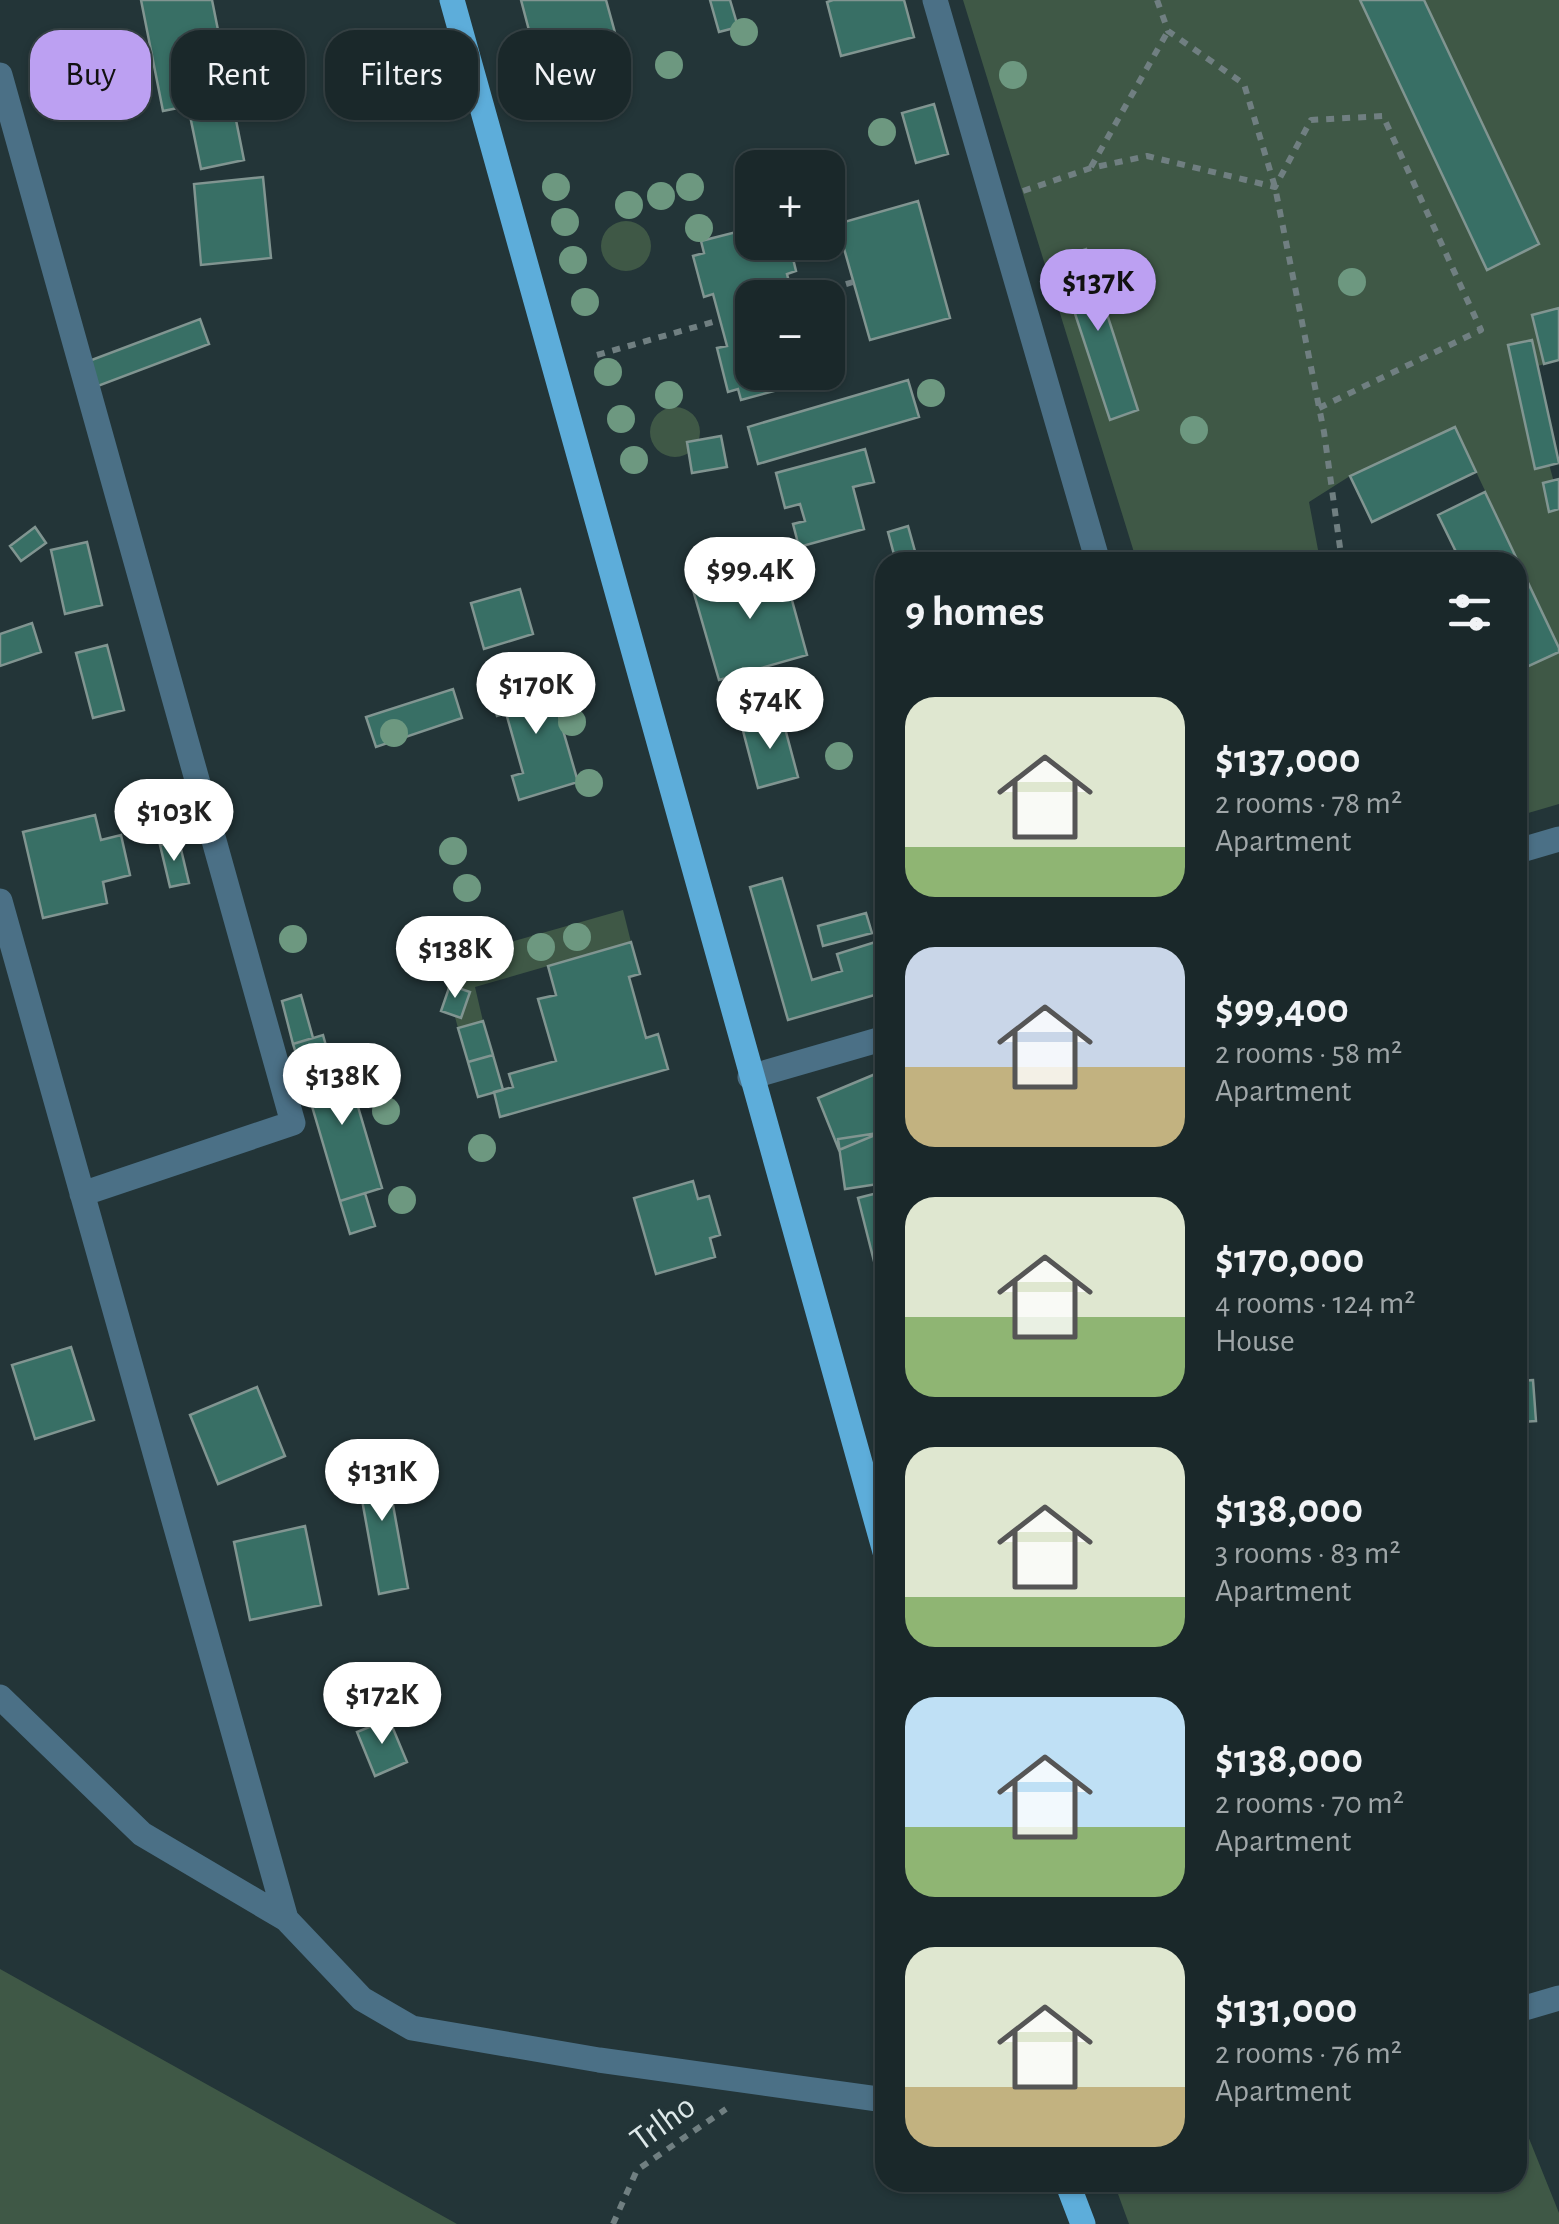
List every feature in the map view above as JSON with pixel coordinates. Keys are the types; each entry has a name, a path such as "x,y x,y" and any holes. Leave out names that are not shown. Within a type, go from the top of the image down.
{"main road":[{"path":"452,0 875,1517"},
{"path":"1071,2192 1083,2224"}],"street":[{"path":"934,0 1095,552"},
{"path":"0,75 293,1122 82,1194"},
{"path":"1527,848 1559,839"},
{"path":"0,901 286,1919"},
{"path":"750,1078 875,1041"},
{"path":"0,1697 142,1834 286,1919 362,1999 412,2028 599,2060 875,2099"},
{"path":"1527,2007 1559,1998"}],"path":[{"path":"1157,0 1168,31 1244,84 1275,187 1319,408 1341,552"},
{"path":"1091,168 1168,31"},
{"path":"1275,187 1311,120 1383,116 1481,330 1319,408"},
{"path":"1024,191 1091,168 1148,156 1275,187"},
{"path":"845,284 853,282"},
{"path":"597,355 720,320"},
{"name":"Trlho","path":"613,2224 637,2170 764,2082"}],"green space":[{"path":"963,0 1360,0 1487,270 1539,244 1424,0 1559,0 1559,308 1532,315 1544,364 1524,371 1559,501 1559,648 1527,580 1527,552 1514,552 1455,427 1350,476 1309,502 1318,552 1134,552"},
{"path":"626,221 644,228 651,246 644,264 626,271 608,264 601,246 608,228"},
{"path":"675,407 693,414 700,432 693,450 675,457 657,450 650,432 657,414"},
{"path":"1559,652 1559,804 1527,813 1529,713 1527,667"},
{"path":"623,910 631,942 475,987 483,1021 458,1028 440,962"},
{"path":"0,1969 457,2224 0,2224"},
{"path":"1527,2133 1559,2213 1559,2224 1129,2224 1117,2192 1527,2192"}],"building":[{"path":"141,0 212,0 218,30 171,30 171,109 163,111 151,30 147,30"},
{"path":"521,0 606,0 614,30 529,30"},
{"path":"710,0 730,0 738,27 719,32"},
{"path":"904,0 914,37 841,56 827,2"},
{"path":"1360,0 1424,0 1539,244 1487,270"},
{"path":"934,104 948,154 916,163 902,113"},
{"path":"191,120 236,120 244,160 201,169"},
{"path":"263,177 271,258 201,265 194,184"},
{"path":"918,201 950,318 870,340 845,252 845,222"},
{"path":"735,232 735,260 793,260 796,271 787,274 788,280 735,280 735,390 728,392 717,348 727,346 713,294 704,297 693,256 704,253 701,241"},
{"path":"1086,249 1138,410 1110,420 1057,259"},
{"path":"1559,308 1559,360 1544,364 1532,315"},
{"path":"200,319 209,344 90,389 81,364"},
{"path":"1532,340 1559,463 1535,469 1508,345"},
{"path":"908,380 919,417 758,464 748,427"},
{"path":"738,390 778,390 741,400"},
{"path":"1455,427 1476,472 1372,522 1350,476"},
{"path":"721,436 727,467 692,473 687,442"},
{"path":"865,449 874,482 853,487 864,529 799,547 793,524 805,521 800,504 785,508 776,473"},
{"path":"1559,479 1559,509 1549,512 1543,483"},
{"path":"1485,492 1513,552 1456,552 1438,515"},
{"path":"908,526 915,552 893,552 888,532"},
{"path":"35,527 46,543 21,561 10,546"},
{"path":"87,542 102,605 65,614 51,550"},
{"path":"782,564 807,655 719,680 693,590"},
{"path":"1527,581 1559,648 1559,652 1527,667"},
{"path":"520,589 533,634 484,649 471,603"},
{"path":"32,623 41,652 0,666 0,634"},
{"path":"107,645 124,710 93,718 76,653"},
{"path":"547,675 578,782 519,800 512,776 523,773 506,713 497,716 490,692"},
{"path":"453,689 462,718 376,747 366,717"},
{"path":"782,717 798,777 758,788 742,727"},
{"path":"95,815 101,840 121,835 130,875 103,882 107,903 43,918 23,832"},
{"path":"179,841 189,883 170,887 160,845"},
{"path":"782,878 812,980 842,971 837,954 875,942 875,995 788,1020 750,887"},
{"path":"866,913 872,933 823,946 818,926"},
{"path":"631,942 640,974 629,977 646,1038 658,1034 668,1069 500,1117 494,1092 513,1087 509,1074 556,1061 538,999 556,995 548,966"},
{"path":"450,985 470,992 461,1018 441,1011"},
{"path":"301,995 313,1038 293,1044 282,1001"},
{"path":"483,1021 493,1055 468,1062 458,1028"},
{"path":"323,1035 330,1060 301,1069 293,1044"},
{"path":"493,1055 503,1090 478,1097 468,1062"},
{"path":"343,1056 382,1188 340,1201 301,1069"},
{"path":"875,1074 875,1135 839,1150 818,1098"},
{"path":"875,1133 875,1184 845,1189 838,1139"},
{"path":"693,1181 698,1199 709,1196 720,1235 710,1238 715,1257 656,1274 634,1198"},
{"path":"365,1193 375,1226 350,1234 340,1201"},
{"path":"875,1194 875,1265 858,1198"},
{"path":"71,1347 94,1420 35,1439 12,1365"},
{"path":"1527,1380 1533,1380 1536,1421 1527,1422"},
{"path":"257,1387 285,1456 218,1484 190,1415"},
{"path":"384,1455 408,1588 379,1594 355,1461"},
{"path":"305,1526 321,1605 250,1620 234,1542"},
{"path":"389,1719 407,1762 375,1776 357,1732"}]}
